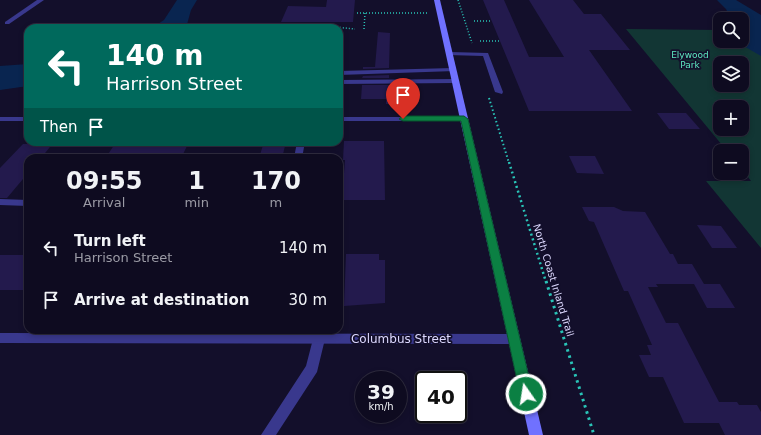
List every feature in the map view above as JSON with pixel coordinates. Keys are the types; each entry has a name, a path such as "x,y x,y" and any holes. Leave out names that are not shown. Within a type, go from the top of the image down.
{"street":[{"path":"7,24 41,0"},
{"path":"437,0 536,435"},
{"path":"450,54 486,54 499,92"},
{"path":"343,73 453,70"},
{"path":"343,82 456,81"},
{"path":"0,119 24,119"},
{"path":"343,119 464,119"},
{"path":"0,202 24,203"},
{"name":"Columbus Street","path":"0,338 258,334 319,339 514,339"},
{"path":"268,435 312,368 319,339"}],"path":[{"path":"458,0 475,54"},
{"path":"357,13 431,13"},
{"path":"364,29 365,13"},
{"path":"474,21 491,21"},
{"path":"343,28 355,29"},
{"path":"480,41 500,41"},
{"name":"North Coast Inland Trail","path":"499,131 594,435"}],"green space":[{"name":"Elywood Park","path":"626,29 713,30 713,48 749,48 749,37 761,30 761,248 706,181 751,181 749,178 749,144 721,144 715,136 749,136 749,100 713,100 713,134"}],"water":[{"path":"177,0 197,0 191,10 187,24 158,24 164,20"},
{"path":"717,0 736,0 761,15 761,56 747,48 749,48 749,12 728,12"},
{"path":"24,64 24,87 0,90 0,66"}],"building":[{"path":"327,0 355,0 353,22 281,22 288,6 326,7"},
{"path":"483,0 504,0 529,57 564,57 529,0 573,0 584,14 601,14 630,50 589,50 632,111 529,111"},
{"path":"378,32 390,33 389,68 363,69 363,67 375,67"},
{"path":"389,75 389,78 362,78 363,76"},
{"path":"362,85 405,85 406,104 386,104 386,99 361,99"},
{"path":"657,113 686,113 700,129 669,129"},
{"path":"344,141 384,141 385,200 343,200 345,160 343,160"},
{"path":"23,144 24,146 51,146 44,154 24,154 24,178 7,198 0,198 0,168"},
{"path":"113,146 187,146 183,154 108,154"},
{"path":"263,146 285,146 283,154 260,154"},
{"path":"569,156 595,156 604,174 577,173"},
{"path":"582,207 614,207 623,211 645,212 670,254 673,254 678,264 692,264 704,284 656,284 658,287 648,287 666,323 678,323 719,402 737,402 739,405 757,405 761,412 761,435 725,435 719,423 684,423 663,377 649,377 639,355 651,355 647,345 652,345 628,291 624,291 594,222 589,221"},
{"path":"697,225 721,226 737,248 712,248"},
{"path":"346,254 379,254 379,260 385,260 385,303 344,306"},
{"path":"0,255 24,255 24,290 0,290"},
{"path":"694,284 720,284 735,308 707,308"}],"route":[{"path":"403,119 464,119 526,394"}]}
